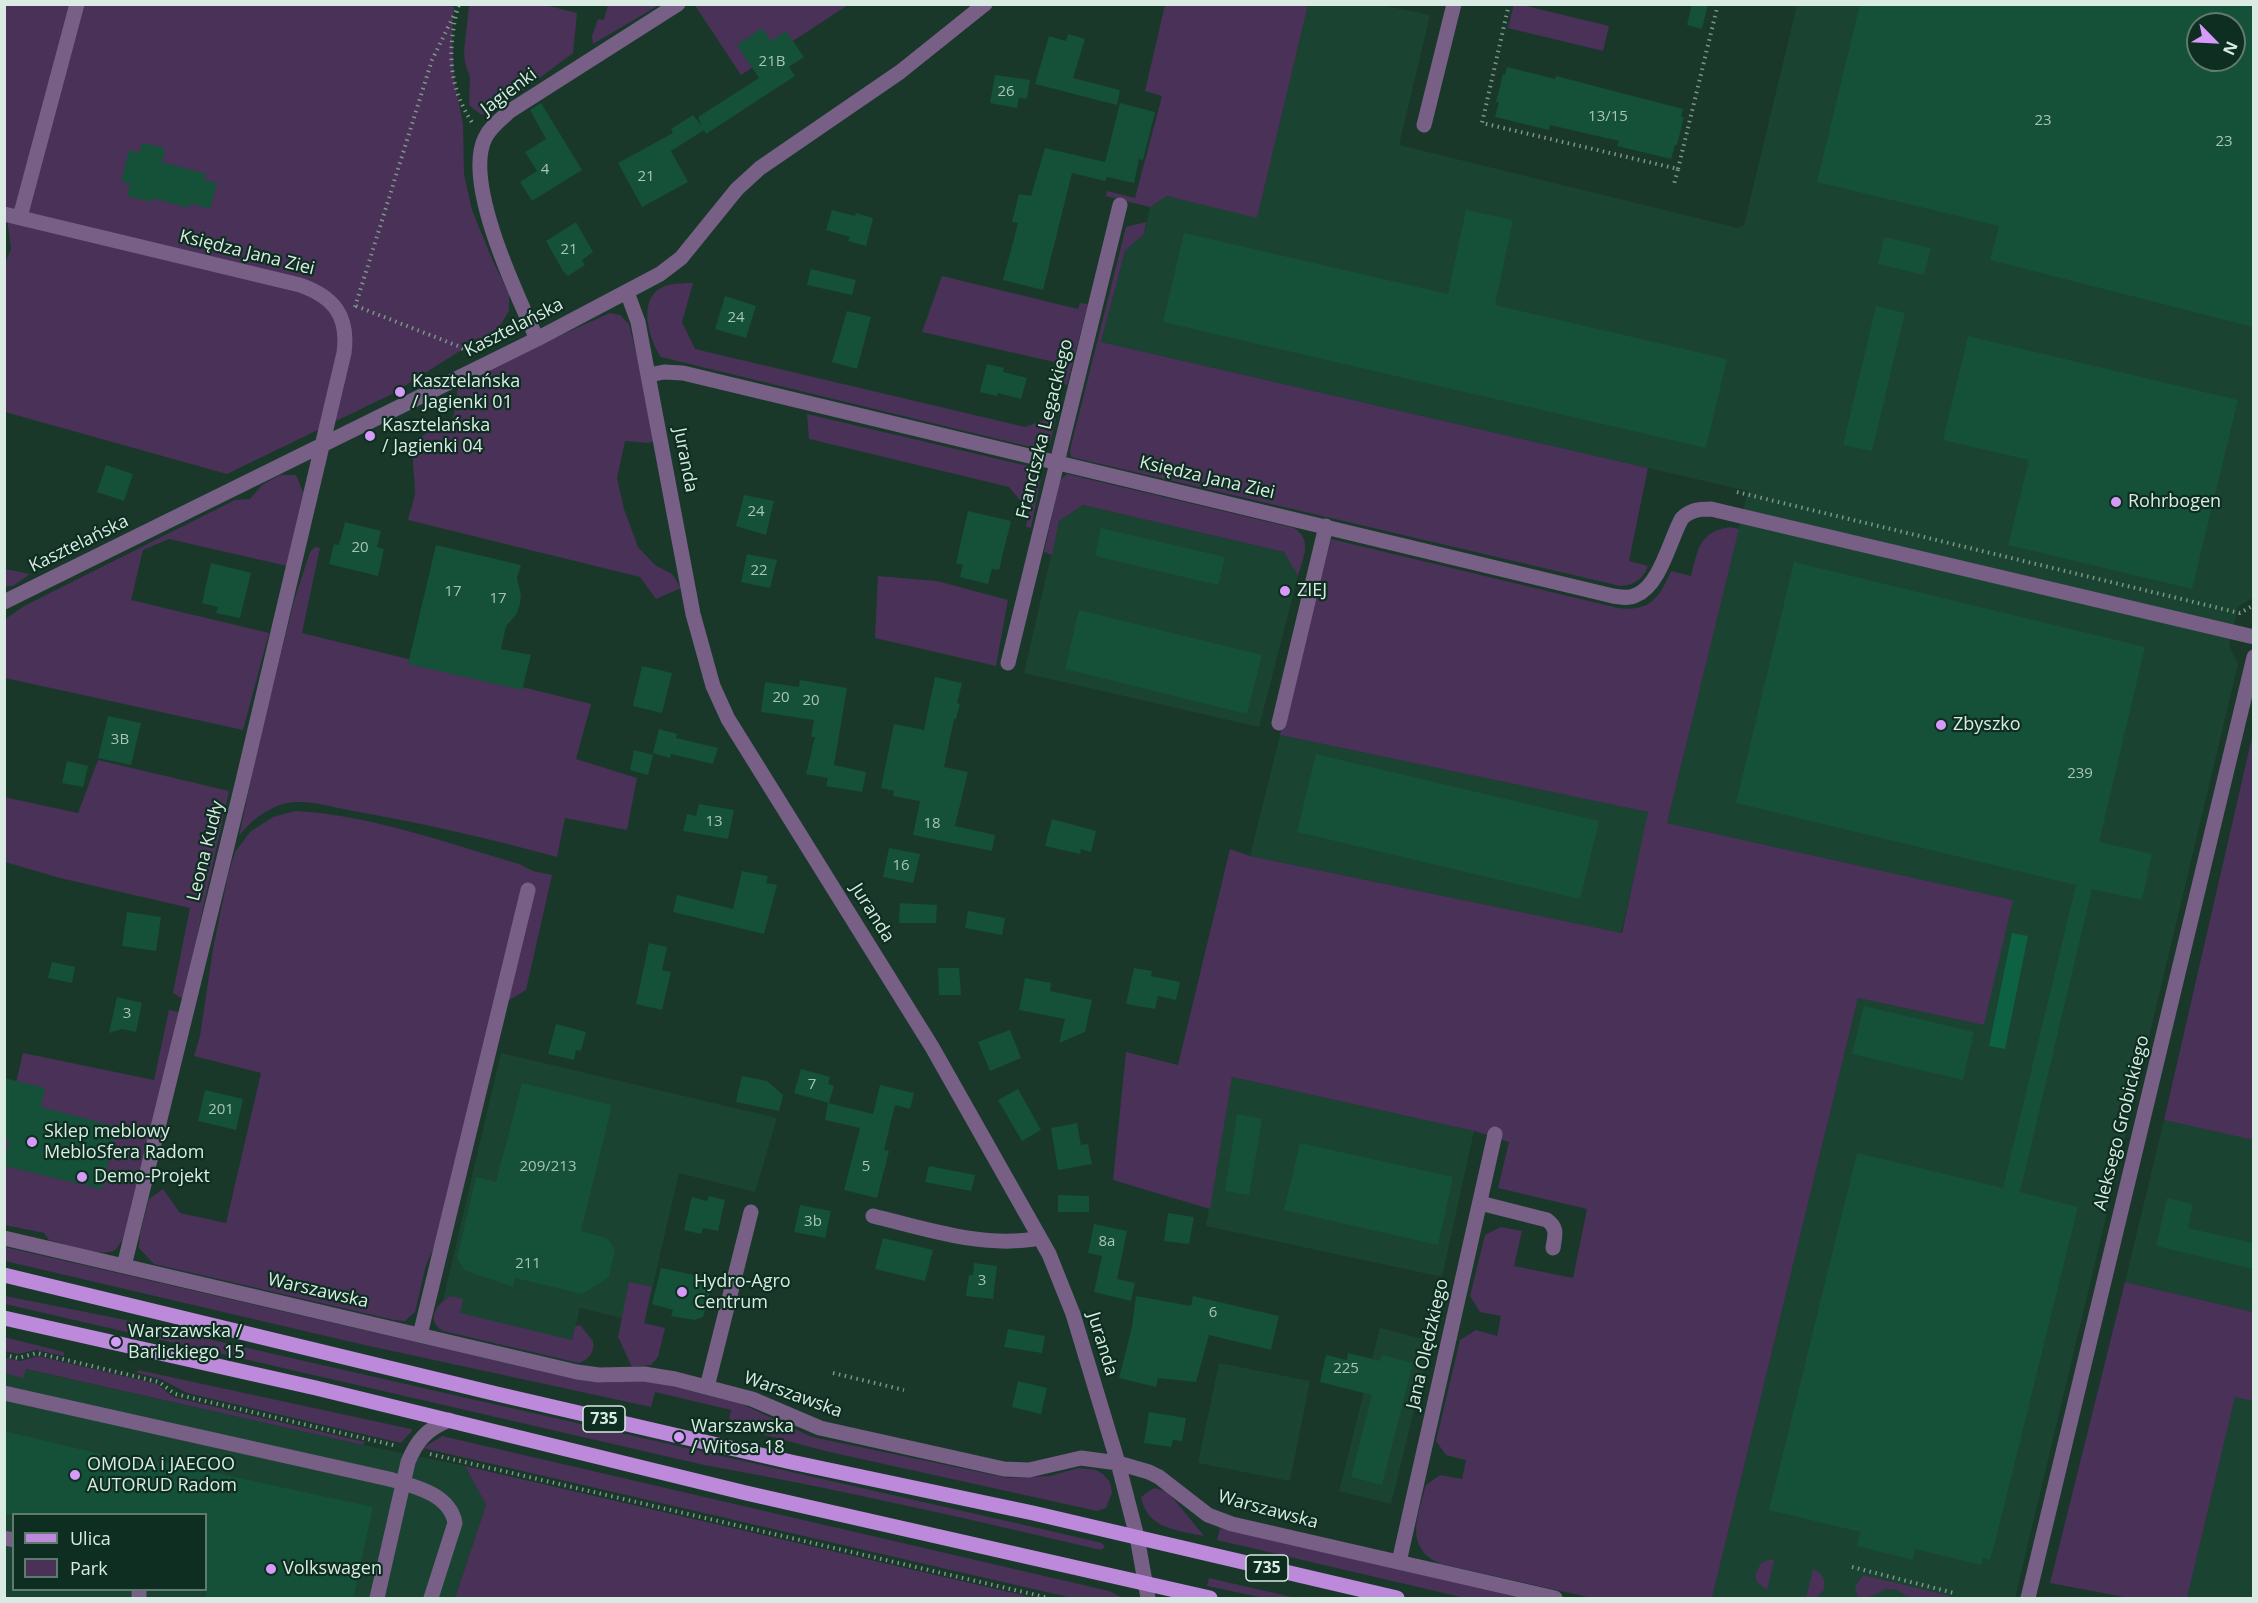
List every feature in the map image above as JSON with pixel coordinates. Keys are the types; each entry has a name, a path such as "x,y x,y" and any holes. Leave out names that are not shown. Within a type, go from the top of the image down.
{"main road":[{"name":"735","path":"4,1275 497,1394 1137,1537 1397,1599"},
{"name":"735","path":"4,1317 449,1420 1147,1591 1210,1599"}],"street":[{"path":"20,217 77,4"},
{"name":"Jagienki","path":"537,339 521,304 487,212 479,164 484,139 510,111 678,4"},
{"name":"Kasztelańska","path":"4,602 537,339 660,274 681,258 737,189 760,168 900,72 985,4"},
{"path":"1424,125 1454,4"},
{"name":"Franciszka Legackiego","path":"1008,663 1120,205"},
{"name":"Księdza Jana Ziei","path":"4,214 300,285 318,291 338,311"},
{"name":"Juranda","path":"627,292 638,322 693,614 713,687 728,719 932,1047 1041,1238 1073,1314 1118,1462 1137,1537 1147,1591"},
{"path":"322,445 345,343 345,332 338,311"},
{"name":"Księdza Jana Ziei","path":"649,375 664,372 683,373 1624,598 1635,596 1653,581 1682,518 1689,512 1711,509 2253,638"},
{"name":"Leona Kudły","path":"124,1266 242,789 322,445"},
{"path":"1279,723 1326,526"},
{"name":"Aleksego Grobickiego","path":"2028,1599 2253,657"},
{"path":"420,1335 528,890"},
{"name":"Jana Olędzkiego","path":"1399,1562 1495,1134"},
{"path":"1480,1203 1547,1220 1554,1225 1556,1231 1553,1248"},
{"path":"707,1387 751,1212"},
{"path":"873,1216 933,1231 996,1241 1020,1242 1041,1238"},
{"name":"Warszawska","path":"4,1238 589,1374 644,1374 707,1387 752,1399 820,1428 1004,1469 1029,1470 1081,1458 1118,1462 1159,1477 1215,1519 1555,1599"},
{"path":"4,1393 403,1483 433,1495 448,1504 455,1523 431,1599"},
{"path":"377,1599 403,1483 414,1449 425,1432 449,1420"}],"path":[{"path":"1509,4 1482,123 1678,169"},
{"path":"1674,184 1718,4"},
{"path":"356,306 432,60 459,5 451,51 452,74 463,108 484,139"},
{"path":"338,311 356,306 458,346 477,358 482,366"},
{"path":"1737,492 2240,613 2253,605"},
{"path":"4,1355 18,1358 37,1353 159,1382 175,1394 1049,1599"},
{"path":"833,1373 904,1390"},
{"path":"1852,1568 1954,1593"}],"shaded area":[{"path":"1308,5 1381,5 1430,15 1399,145 1738,228 1744,225 1797,5 2253,5 2253,593 2252,598 2238,607 2229,646 2238,664 2015,1598 1712,1598 1858,998 1984,1025 2012,900 1667,823 1748,491 1101,342 1125,251 1144,234 1150,207 1167,196 1257,217"},
{"path":"1083,505 1284,552 1298,576 1259,727 1024,673 1059,521"},
{"path":"1280,735 1649,812 1621,933 1250,856"},
{"path":"2012,933 2028,936 2005,1049 1989,1046"},
{"path":"501,1053 777,1118 755,1192 679,1173 644,1323 580,1308 571,1344 440,1313"},
{"path":"1232,1077 1474,1131 1442,1277 1206,1226"},
{"path":"2164,1120 2253,1140 2253,1312 2125,1282"},
{"path":"1380,1328 1431,1341 1391,1504 1339,1491"},
{"path":"1219,1363 1310,1381 1290,1481 1198,1463"},
{"path":"5,1366 465,1466 486,1505 455,1598 5,1598"},
{"path":"2235,1396 2253,1401 2253,1598 2187,1598"}],"green space":[{"path":"608,4 659,5 593,44 592,36 598,19 604,20"},
{"path":"694,4 848,5 741,75"},
{"path":"1514,4 1609,26 1603,51 1508,28"},
{"path":"5,5 454,5 452,35 454,79 463,124 464,174 472,210 509,294 509,311 501,324 491,334 466,347 392,394 227,474 5,412 4,266 11,249 7,218 4,216"},
{"path":"469,5 545,5 577,13 573,53 490,115 480,114 469,105 470,77 464,51"},
{"path":"1165,5 1308,5 1257,218 1167,196 1150,207 1106,196 1107,191 1135,198 1162,96 1145,91"},
{"path":"1146,222 1144,234 1125,251 1101,342 1648,468 1629,561 1648,566 1644,574 1634,583 1620,586 1071,457 1070,450 1126,227"},
{"path":"942,276 1078,309 1080,303 1088,304 1067,385 1059,383 1063,364 922,332"},
{"path":"693,283 682,322 695,349 1025,427 1052,417 1056,418 1050,443 1039,449 661,357 649,330 650,299 656,291 665,286"},
{"path":"610,313 620,315 629,324 657,439 649,443 625,441 617,478 624,509 638,547 655,565 672,574 681,588 656,599 640,577 408,520 415,492 414,448 417,441 424,435 435,429 452,425 459,381"},
{"path":"807,414 1028,466 1038,471 1041,478 1031,528 1026,527 1029,511 1009,487 809,439"},
{"path":"1067,474 1294,528 1300,533 1305,544 1298,576 1284,552 1083,505 1059,521 1052,555 1044,552 1060,480"},
{"path":"280,475 296,475 303,492 287,566 169,539 143,550 131,600 269,633 243,730 5,678 4,620 24,606 235,500 250,499 262,485"},
{"path":"1730,527 1739,529 1667,823 2013,900 1984,1025 1858,998 1712,1598 1592,1598 1441,1564 1429,1557 1422,1549 1417,1540 1416,1530 1426,1485 1440,1475 1462,1479 1466,1460 1446,1455 1436,1441 1460,1340 1476,1330 1497,1336 1501,1316 1480,1312 1470,1296 1485,1235 1501,1227 1522,1231 1514,1266 1573,1278 1587,1209 1498,1188 1509,1142 1474,1131 1232,1077 1210,1209 1113,1180 1126,1052 1178,1065 1230,849 1250,856 1622,933 1648,812 1280,735 1331,539 1629,609 1638,608 1652,601 1662,589 1671,571 1691,576 1702,543 1712,533"},
{"path":"315,547 320,548 302,633 591,704 576,759 637,778 627,830 565,818 557,857 434,827 320,804 296,802 279,805 264,813 239,836 262,729 294,601 310,552"},
{"path":"5,569 30,574 13,586 5,586"},
{"path":"878,576 937,581 1008,600 996,666 875,638"},
{"path":"2253,733 2254,1140 2164,1120"},
{"path":"98,760 229,791 183,999 173,993 190,908 60,878 5,862 4,797 78,813"},
{"path":"295,811 380,824 437,839 519,864 533,871 552,875 526,990 506,1002 435,1245 426,1265 415,1312 405,1321 154,1264 139,1248 140,1234 149,1199 163,1189 180,1213 226,1223 261,1073 194,1056 200,1036 213,949 235,852 250,832 273,817"},
{"path":"169,1010 180,1012 123,1238 115,1250 102,1252 83,1250 49,1240 44,1233 5,1225 5,1129 23,1053 154,1080"},
{"path":"5,1247 579,1380 605,1383 655,1382 740,1403 812,1437 1008,1478 1050,1476 1078,1468 1096,1470 1110,1482 1112,1493 1106,1508 1097,1511 825,1451 728,1425 731,1410 655,1392 651,1407 360,1344 5,1261"},
{"path":"629,1282 652,1287 644,1323 665,1328 658,1357 651,1365 632,1367 618,1337"},
{"path":"2125,1282 2253,1312 2253,1401 2235,1397 2187,1598 2129,1598 2050,1583"},
{"path":"5,1296 116,1318 1055,1532 1102,1543 1105,1547 1101,1550 903,1505 704,1465 5,1304"},
{"path":"450,1296 463,1299 460,1313 572,1340 575,1326 580,1325 593,1341 592,1352 586,1360 579,1363 443,1331 435,1322 434,1313"},
{"path":"4,1337 64,1352 64,1356 36,1350 18,1354 5,1351"},
{"path":"38,1356 157,1384 173,1397 365,1442 363,1445 26,1369 23,1378 5,1373 5,1358 21,1361"},
{"path":"138,1370 412,1431 401,1443 187,1393 161,1379 137,1373"},
{"path":"442,1436 1109,1591 1123,1598 1072,1598 423,1448"},
{"path":"465,1466 1035,1598 455,1598 486,1505"},
{"path":"1154,1488 1168,1492 1204,1536 1156,1522 1144,1508 1141,1497"},
{"path":"1220,1528 1521,1598 1465,1598 1217,1540"},
{"path":"1774,1560 1767,1590 1757,1582 1755,1575 1761,1563"},
{"path":"1813,1569 1823,1577 1824,1590 1816,1598 1806,1598"},
{"path":"1863,1575 1950,1596 1948,1598 1910,1598 1897,1590 1887,1589 1867,1598 1858,1598 1855,1587"},
{"path":"1209,1578 1296,1598 1264,1598 1207,1586"}],"building":[{"path":"1692,4 1708,4 1702,29 1687,25"},
{"path":"1860,4 2253,4 2253,327 1990,260 1999,226 1817,182"},
{"path":"762,28 771,41 786,31 804,57 789,67 795,76 706,134 704,130 671,151 688,182 642,207 618,163 673,133 671,129 693,115 702,126 698,117 759,78 737,45"},
{"path":"1068,34 1085,39 1073,78 1120,90 1117,105 1035,84 1049,36 1066,41"},
{"path":"1507,67 1555,79 1556,76 1683,109 1681,117 1684,117 1671,159 1617,146 1619,141 1550,125 1549,130 1495,117 1499,102 1496,102"},
{"path":"995,75 1030,80 1027,99 1019,98 1017,108 990,103"},
{"path":"541,103 582,170 532,201 520,182 537,171 525,152 546,139 530,110"},
{"path":"1120,103 1155,112 1143,160 1139,159 1134,183 1107,177 1105,181 1072,173 1043,290 1003,280 1018,223 1012,222 1019,194 1031,196 1045,148 1105,162"},
{"path":"142,143 165,148 162,162 206,174 204,180 217,183 210,209 190,203 189,208 152,198 151,202 127,196 130,184 121,181 129,150 139,153"},
{"path":"832,210 873,218 866,246 848,241 850,237 826,230"},
{"path":"1466,210 1513,220 1495,305 1727,359 1706,448 1163,322 1184,233 1448,294"},
{"path":"576,222 593,252 582,260 585,265 568,276 546,241"},
{"path":"1884,237 1931,248 1924,275 1878,264"},
{"path":"811,269 856,280 852,295 807,285"},
{"path":"725,296 756,306 746,338 715,329"},
{"path":"1876,306 1905,313 1872,451 1843,445"},
{"path":"847,311 871,317 857,369 832,362"},
{"name":"Rohrbogen","path":"1968,336 2238,400 2192,589 2008,545 2029,460 1943,440"},
{"path":"987,364 1004,368 1003,372 1027,378 1021,399 998,393 997,396 980,392"},
{"path":"106,465 133,474 124,501 97,492"},
{"path":"744,495 774,501 766,535 736,526"},
{"path":"968,511 1011,521 999,570 992,569 988,584 960,577 963,565 956,563"},
{"path":"345,522 381,531 377,547 384,549 378,576 329,564 334,544 339,545"},
{"path":"1101,528 1225,557 1218,585 1095,556"},
{"path":"436,545 521,565 517,578 521,595 520,604 516,615 506,626 501,649 531,655 522,690 408,664"},
{"path":"747,554 777,560 770,588 741,582"},
{"path":"1794,562 2145,647 2099,842 2152,854 2142,900 2092,889 2020,1192 2078,1207 1995,1542 1990,1560 1983,1558 1981,1565 1915,1549 1913,1560 1857,1546 1860,1532 1769,1510 1857,1153 2003,1188 2076,885 1736,803"},
{"path":"211,563 251,573 240,618 216,613 218,607 202,603"},
{"path":"1079,610 1262,655 1247,714 1065,669"},
{"path":"642,666 672,673 662,713 633,706"},
{"path":"935,677 962,683 957,703 960,704 956,719 954,719 944,767 968,772 955,826 995,835 992,851 913,835 920,801 893,796 894,791 881,788 894,724 924,730"},
{"path":"800,680 847,688 834,765 866,772 862,792 826,786 828,778 806,774 815,737 811,737 814,720 761,712 765,682 799,687"},
{"path":"108,716 141,723 131,765 98,758"},
{"path":"659,729 677,734 676,738 718,748 713,764 671,754 670,758 653,753"},
{"path":"634,750 653,755 648,775 630,770"},
{"path":"1316,754 1599,821 1580,899 1297,832"},
{"path":"67,761 88,766 83,787 62,783"},
{"path":"699,804 734,810 728,839 683,831 687,814 696,816"},
{"path":"1052,819 1096,831 1091,852 1081,849 1080,854 1045,846"},
{"path":"889,848 920,854 913,883 883,877"},
{"path":"742,871 768,876 766,883 777,885 764,934 673,912 677,895 733,909"},
{"path":"900,903 937,905 936,923 899,923"},
{"path":"968,911 1005,918 1002,935 965,928"},
{"path":"127,912 161,917 156,951 122,946"},
{"path":"649,943 667,947 662,970 671,972 662,1010 636,1004"},
{"path":"52,962 75,967 72,983 48,978"},
{"path":"938,968 959,968 961,995 939,995"},
{"path":"1134,968 1152,971 1151,976 1180,982 1176,1000 1158,996 1155,1009 1126,1004"},
{"path":"1025,978 1051,983 1050,991 1092,1000 1085,1032 1059,1043 1065,1019 1019,1010"},
{"path":"117,997 142,1003 136,1032 122,1029 109,1033"},
{"path":"1864,1006 1974,1032 1963,1080 1852,1054"},
{"path":"556,1024 586,1032 581,1051 576,1050 574,1060 548,1054"},
{"path":"1010,1030 1021,1058 990,1071 978,1042"},
{"path":"801,1069 830,1077 828,1084 834,1086 829,1103 794,1093"},
{"path":"742,1076 767,1081 783,1095 779,1111 736,1102"},
{"name":"Sklep meblowy MebloSfera Radom","path":"4,1078 45,1088 41,1107 117,1127 102,1189 4,1166 9,1140 4,1139"},
{"path":"522,1083 612,1105 581,1231 607,1238 615,1249 609,1277 582,1294 515,1278 513,1287 464,1270 457,1258 476,1177 496,1182"},
{"path":"880,1085 914,1093 910,1109 895,1105 884,1150 889,1151 877,1198 844,1190 860,1128 825,1120 828,1103 873,1114"},
{"path":"1018,1089 1041,1130 1022,1141 998,1100"},
{"path":"205,1090 243,1099 236,1130 198,1121"},
{"path":"1237,1114 1262,1119 1249,1195 1225,1191"},
{"path":"1077,1123 1081,1145 1088,1144 1092,1164 1058,1170 1051,1128"},
{"path":"1300,1143 1453,1177 1438,1245 1284,1210"},
{"path":"929,1166 975,1175 971,1191 925,1182"},
{"path":"1058,1195 1089,1196 1089,1212 1058,1212"},
{"path":"709,1196 725,1200 718,1231 703,1228 701,1234 684,1230 692,1197 707,1201"},
{"path":"2167,1198 2193,1204 2188,1228 2253,1243 2253,1269 2156,1246"},
{"path":"800,1205 831,1211 825,1238 794,1232"},
{"path":"1168,1213 1194,1217 1189,1244 1164,1241"},
{"path":"1094,1224 1127,1231 1117,1279 1135,1283 1131,1301 1094,1292 1102,1256 1088,1253"},
{"path":"883,1238 933,1250 925,1281 875,1269"},
{"path":"974,1263 997,1266 993,1299 966,1296 969,1275 973,1275"},
{"name":"Hydro-Agro Centrum","path":"661,1268 713,1279 703,1317 694,1320 671,1316 673,1310 652,1304"},
{"path":"1136,1296 1191,1306 1193,1296 1279,1316 1271,1350 1209,1335 1196,1382 1158,1378 1156,1387 1119,1378 1132,1327"},
{"path":"1008,1329 1045,1336 1042,1353 1004,1347"},
{"path":"1348,1353 1380,1361 1382,1355 1413,1363 1382,1485 1351,1477 1372,1395 1320,1382 1326,1355 1347,1360"},
{"path":"1018,1381 1047,1388 1041,1414 1012,1407"},
{"path":"1149,1412 1186,1418 1182,1441 1173,1440 1171,1447 1144,1443"},
{"path":"4,1431 164,1469 165,1462 373,1507 353,1599 206,1599 207,1513 12,1513 12,1515 4,1513"}],"place":[{"name":"Kasztelańska / Jagienki 01","path":"400,392"},
{"name":"Kasztelańska / Jagienki 04","path":"370,436"},
{"name":"Rohrbogen","path":"2116,502"},
{"name":"ZIEJ","path":"1285,591"},
{"name":"Zbyszko","path":"1941,725"},
{"name":"Sklep meblowy MebloSfera Radom","path":"32,1142"},
{"name":"Demo-Projekt","path":"82,1177"},
{"name":"Hydro-Agro Centrum","path":"682,1292"},
{"name":"Warszawska / Barlickiego 15","path":"116,1342"},
{"name":"Warszawska / Witosa 18","path":"679,1437"},
{"name":"OMODA i JAECOO AUTORUD Radom","path":"75,1475"},
{"name":"Volkswagen","path":"271,1569"}]}
